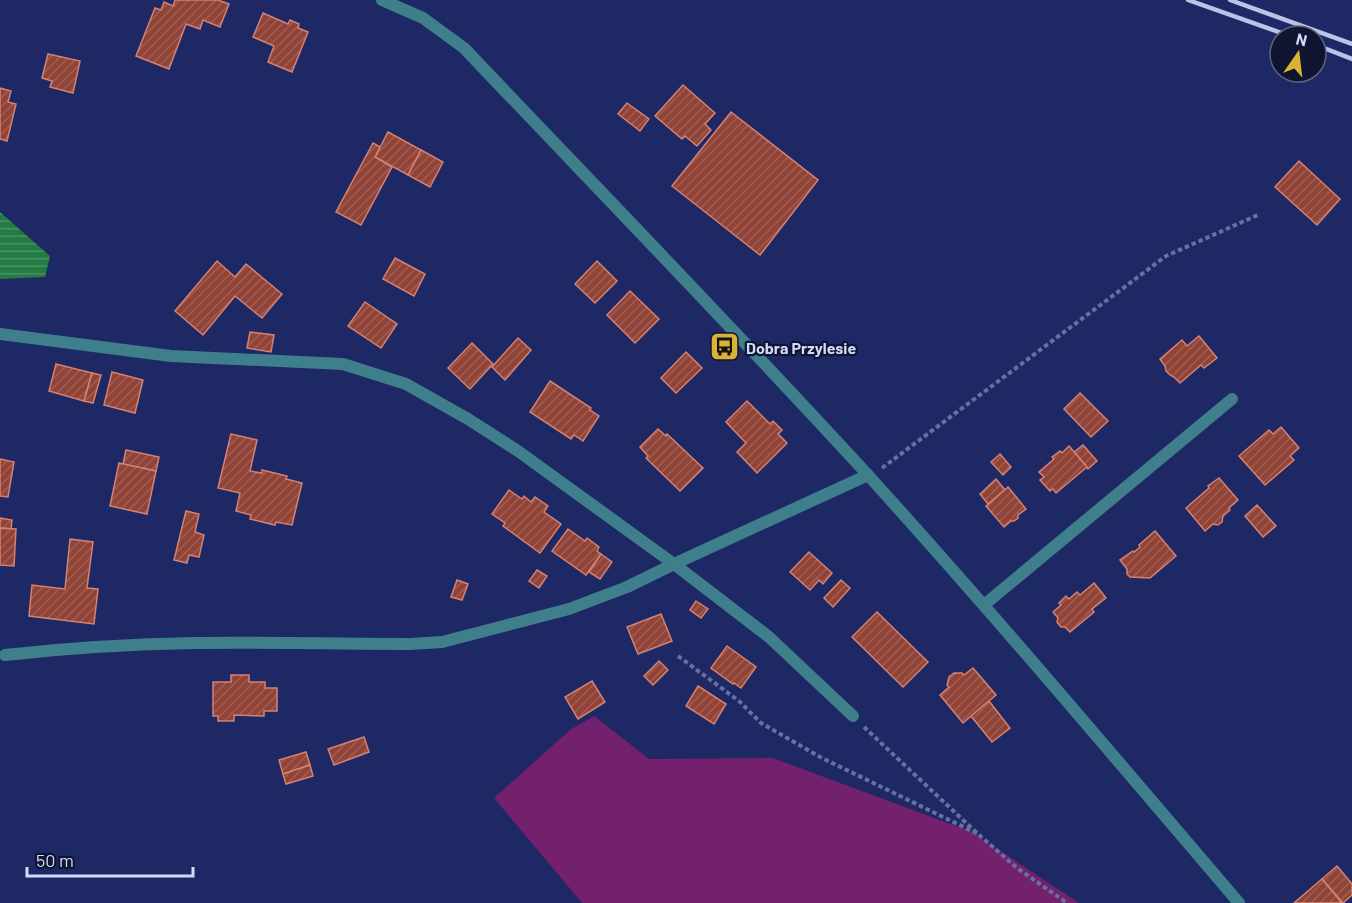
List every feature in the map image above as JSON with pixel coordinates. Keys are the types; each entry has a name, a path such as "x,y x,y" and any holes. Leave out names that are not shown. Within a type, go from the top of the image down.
{"street":[{"path":"382,0 423,18 464,48 750,347 984,605 1239,903"},
{"path":"0,334 171,356 343,364 406,384 518,450 674,564 769,637 853,716"},
{"path":"984,605 1232,399"},
{"path":"4,655 72,648 198,643 410,644 442,642 569,609 627,587 868,475"}],"path":[{"path":"868,475 886,466 1166,256 1260,214"},
{"path":"678,656 739,700 761,723 822,758 978,834"},
{"path":"853,716 978,834 1017,868 1067,903"}],"shaded area":[{"path":"0,212 50,256 45,277 0,279"},
{"path":"594,716 649,759 773,758 972,832 1079,903 582,903 494,798 570,730"}],"building":[{"path":"175,0 218,0 229,4 220,27 203,20 200,29 186,24 169,69 136,56 155,8 161,10 164,2 173,6"},
{"path":"263,13 288,24 290,20 299,24 298,28 308,32 292,72 268,62 274,46 253,37"},
{"path":"48,54 80,61 73,93 50,87 52,81 42,78"},
{"path":"683,85 715,113 705,124 711,130 697,146 685,136 682,139 655,116"},
{"path":"0,88 11,91 8,102 16,104 7,141 0,139"},
{"path":"627,103 649,119 640,131 618,114"},
{"path":"731,112 818,180 760,255 672,186"},
{"path":"388,132 421,150 408,175 375,157"},
{"path":"373,143 380,147 375,157 392,167 361,225 336,212"},
{"path":"421,150 443,162 430,187 408,175"},
{"path":"1299,161 1340,199 1317,225 1275,187"},
{"path":"395,258 425,274 414,296 383,279"},
{"path":"217,261 235,277 246,264 282,294 262,318 235,296 203,335 175,311"},
{"path":"597,261 617,281 595,303 575,284"},
{"path":"630,291 659,319 635,343 607,315"},
{"path":"365,302 397,324 381,348 348,326"},
{"path":"250,332 274,335 271,352 247,348"},
{"path":"1199,336 1217,358 1204,368 1201,365 1180,383 1166,371 1160,359 1182,340 1187,346"},
{"path":"518,338 531,350 505,380 492,367"},
{"path":"472,343 493,364 470,389 448,368"},
{"path":"686,352 702,368 676,393 661,378"},
{"path":"56,364 92,373 84,401 49,391"},
{"path":"112,372 143,380 135,413 104,405"},
{"path":"92,373 101,375 93,403 84,401"},
{"path":"550,381 591,408 590,410 599,416 583,441 574,435 571,439 530,412"},
{"path":"1080,393 1108,421 1091,437 1064,409"},
{"path":"747,401 770,424 773,421 782,430 778,434 787,443 757,473 737,452 746,443 726,422"},
{"path":"1281,427 1299,448 1290,456 1294,460 1265,485 1239,456 1269,430 1273,434"},
{"path":"658,429 666,436 667,434 703,468 680,491 646,458 648,456 640,447"},
{"path":"231,434 257,440 250,471 262,473 262,470 287,476 286,479 302,483 292,525 276,522 275,525 250,519 251,515 236,511 240,493 218,488"},
{"path":"1083,445 1097,461 1088,469 1074,452"},
{"path":"1069,446 1087,467 1056,493 1053,489 1050,491 1040,480 1044,477 1039,472 1054,459 1052,457 1060,451 1062,453"},
{"path":"126,450 159,457 156,471 123,464"},
{"path":"1000,454 1011,467 1003,475 991,462"},
{"path":"0,459 14,462 8,497 0,496"},
{"path":"119,463 156,471 147,514 110,506"},
{"path":"1219,478 1238,500 1223,516 1222,522 1218,525 1213,524 1205,531 1186,508"},
{"path":"996,479 1005,490 988,504 980,494"},
{"path":"1008,487 1026,509 1018,515 1018,518 1004,527 986,506"},
{"path":"509,490 522,499 524,496 531,502 535,497 548,506 544,512 561,524 540,553 503,526 505,523 492,514"},
{"path":"1257,505 1276,526 1263,537 1245,516"},
{"path":"186,511 199,514 195,532 204,535 199,557 189,555 187,563 174,560"},
{"path":"0,518 12,520 11,529 0,528"},
{"path":"0,528 16,529 14,566 0,565"},
{"path":"568,529 585,541 587,538 599,547 597,551 601,554 586,575 552,551"},
{"path":"1155,531 1176,556 1150,578 1130,577 1120,560 1134,552"},
{"path":"70,539 93,542 87,588 98,589 94,624 29,616 32,585 65,589"},
{"path":"809,552 832,573 823,584 819,580 810,590 790,572"},
{"path":"601,554 612,562 600,579 589,572"},
{"path":"537,570 547,576 539,588 529,581"},
{"path":"457,580 468,584 462,600 451,597"},
{"path":"841,580 850,588 833,607 824,598"},
{"path":"1094,583 1106,598 1092,609 1094,612 1070,632 1065,627 1061,627 1053,612 1061,605 1059,603 1066,596 1069,599 1077,592 1080,595"},
{"path":"696,601 708,609 701,618 690,610"},
{"path":"877,612 928,662 903,687 852,637"},
{"path":"661,614 672,641 638,654 627,627"},
{"path":"727,646 756,667 741,688 711,668"},
{"path":"659,661 668,670 653,685 644,676"},
{"path":"973,668 996,695 963,723 940,695 949,687 947,685 949,677 954,673 964,675"},
{"path":"231,675 249,675 249,682 265,682 265,688 277,688 277,711 264,711 264,716 234,715 234,721 218,721 218,716 213,716 213,682 231,682"},
{"path":"592,681 605,702 578,719 565,697"},
{"path":"698,686 726,704 714,724 686,706"},
{"path":"989,701 1010,728 992,742 971,716"},
{"path":"364,737 369,752 334,765 328,749"},
{"path":"306,752 310,765 283,774 279,760"},
{"path":"310,765 313,776 286,784 283,774"},
{"path":"1337,866 1352,884 1352,895 1343,903 1322,879"},
{"path":"1322,879 1342,903 1294,903"}],"railway":[{"path":"1188,0 1268,28"},
{"path":"1230,0 1352,44"},
{"path":"1328,50 1352,59"}],"place":[{"name":"Dobra Przylesie","path":"725,347"}]}
